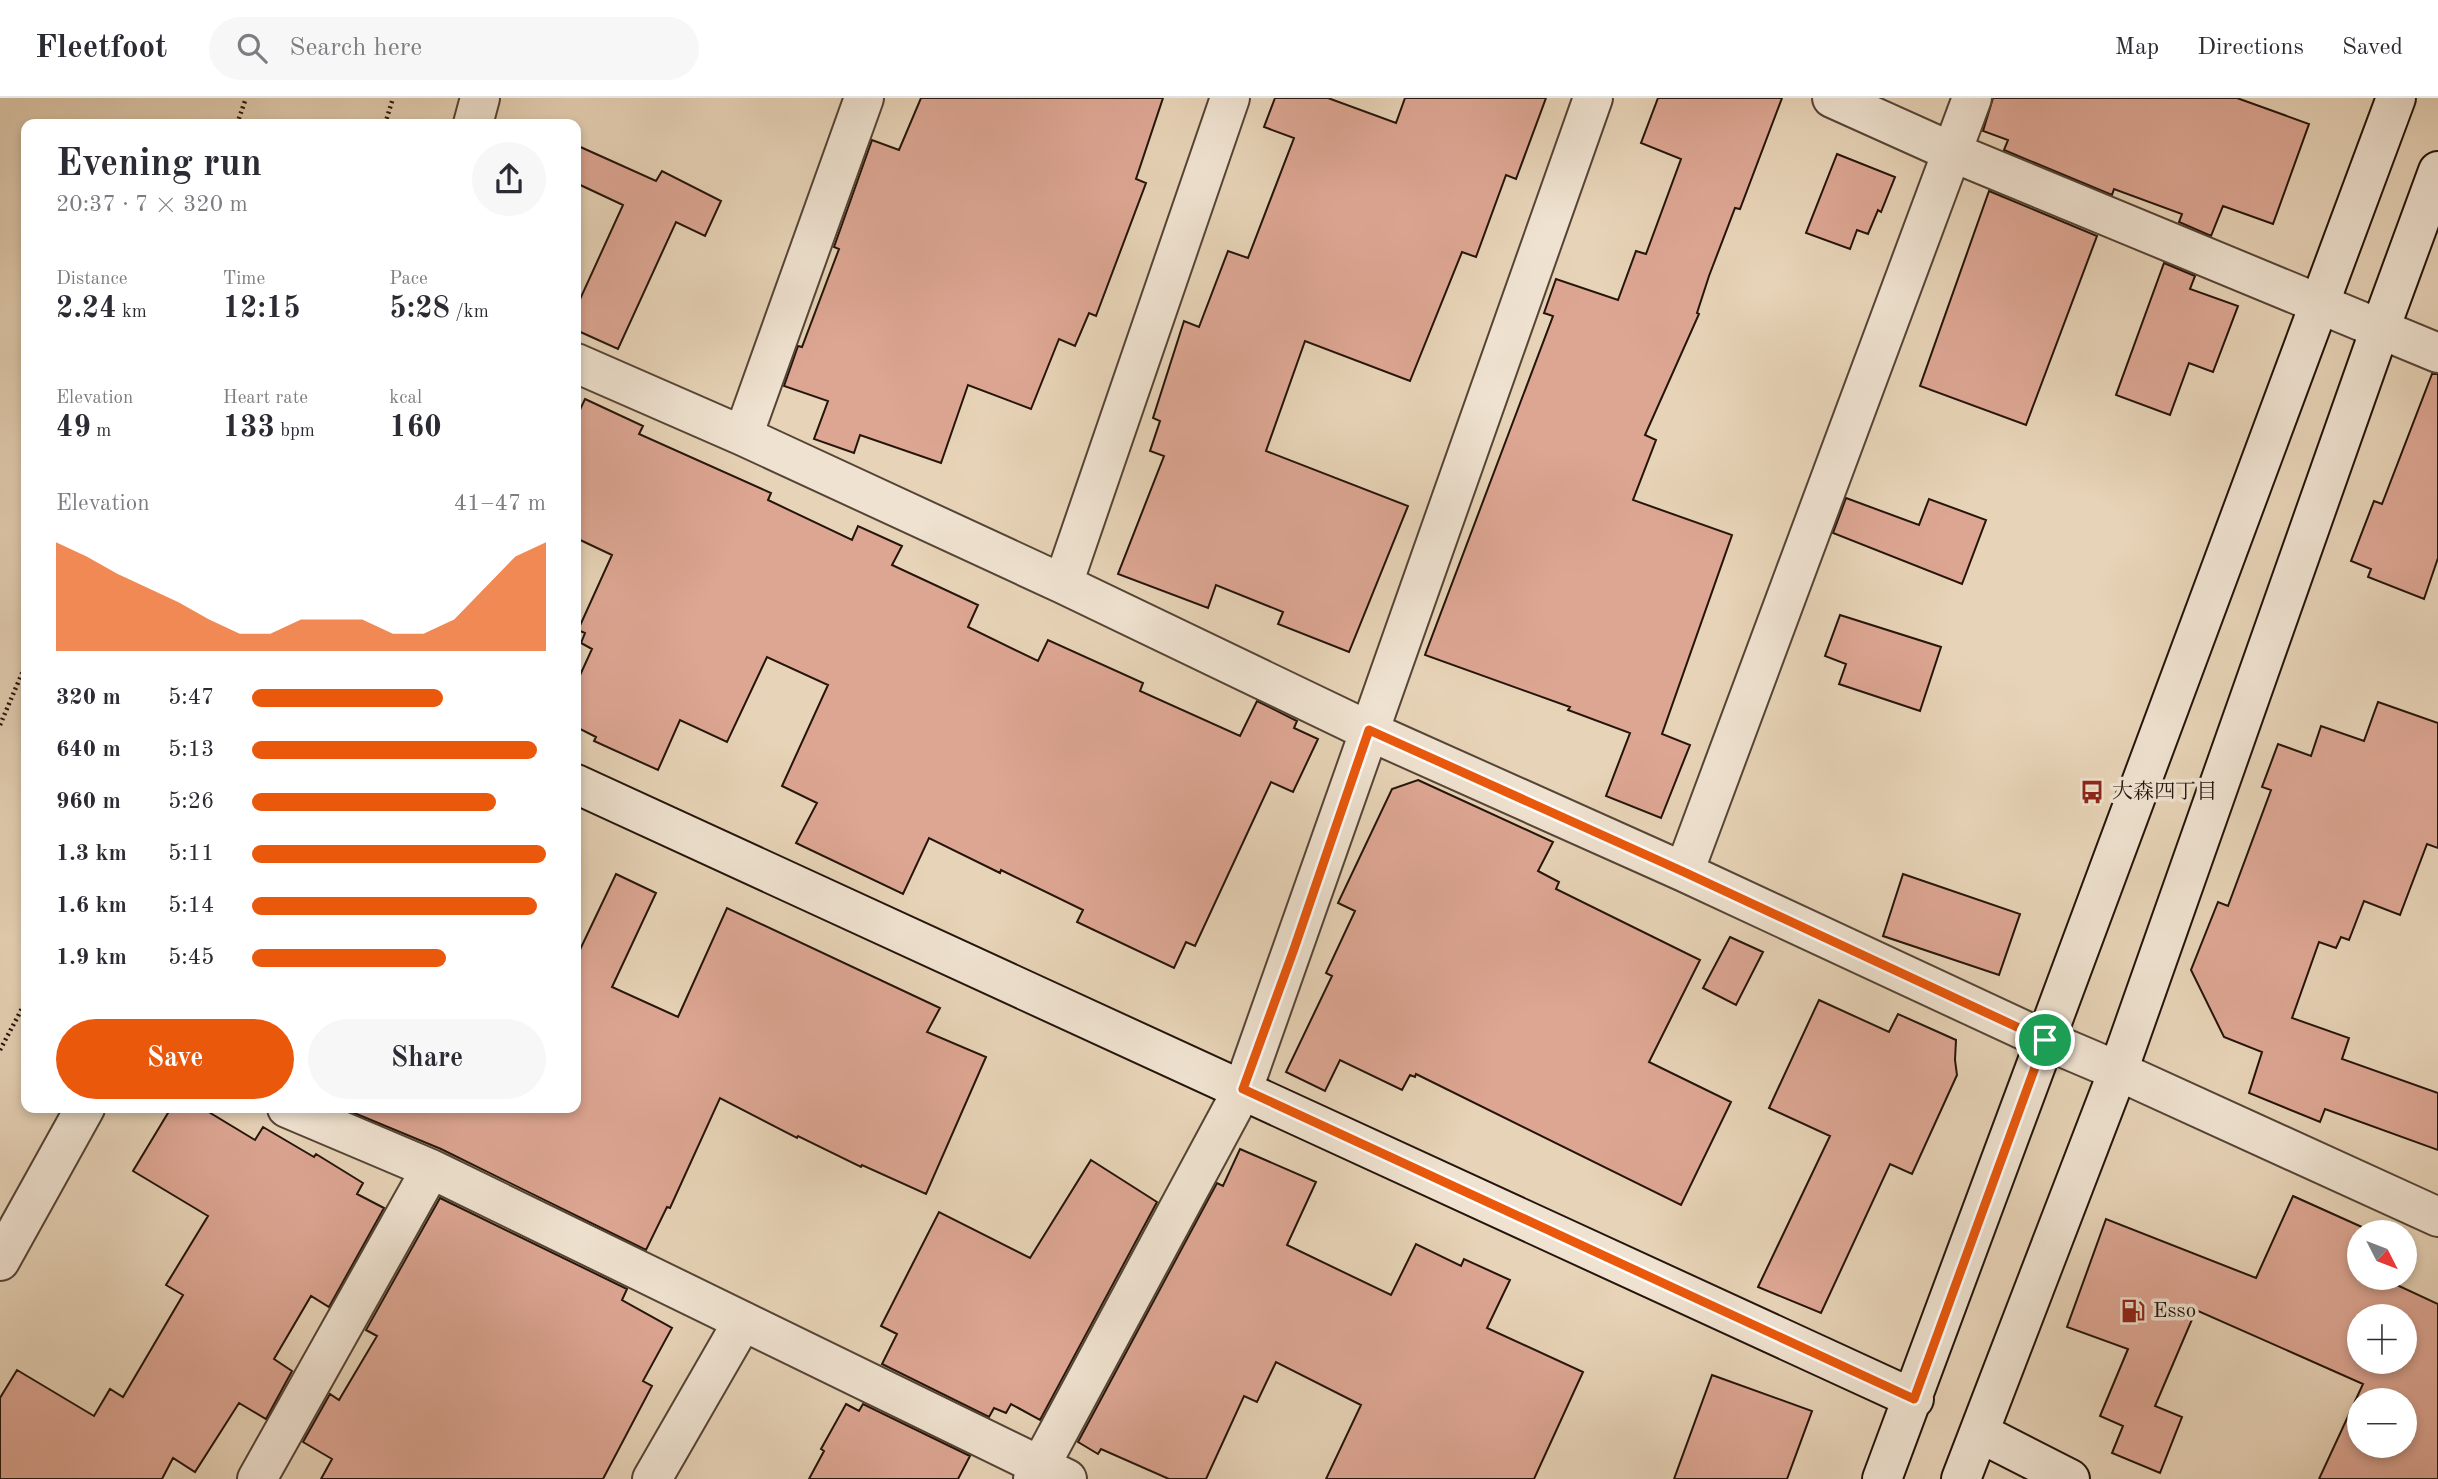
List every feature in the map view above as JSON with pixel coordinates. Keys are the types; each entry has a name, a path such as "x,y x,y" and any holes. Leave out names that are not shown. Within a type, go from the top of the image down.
{"street":[{"path":"474,119 480,98"},
{"path":"743,436 864,98"},
{"path":"1063,584 1230,98"},
{"path":"299,1113 431,1169 743,1321 1046,1475 1071,1405 1243,1089 1593,98"},
{"path":"1832,98 1952,152 2438,353"},
{"path":"1684,872 1972,98"},
{"path":"1882,1479 2396,98"},
{"path":"1961,1479 2118,1071 2438,171"},
{"path":"581,365 743,436 1369,730 2438,1217"},
{"path":"581,786 1914,1399"},
{"path":"0,1262 82,1113"},
{"path":"257,1479 431,1169"},
{"path":"652,1479 743,1321"},
{"path":"1980,1433 2070,1479"}],"path":[{"path":"239,119 246,98"},
{"path":"387,119 393,98"},
{"path":"0,725 21,676"},
{"path":"0,1050 21,1010"}],"building":[{"path":"921,98 1163,98 1136,179 1146,183 1096,316 1089,313 1075,346 1059,339 1031,409 968,385 941,463 860,435 854,453 814,439 828,401 784,386 798,346 802,347 839,249 834,247 872,140 899,150"},
{"path":"1275,98 1328,98 1396,123 1405,98 1546,98 1516,179 1506,175 1476,257 1462,252 1410,381 1305,341 1266,451 1408,506 1349,652 1278,624 1283,612 1216,585 1208,608 1118,574 1164,456 1150,451 1160,421 1153,418 1184,321 1199,327 1228,251 1248,258 1294,138 1264,127"},
{"path":"1658,98 1782,98 1740,209 1735,208 1709,276 1697,313 1699,314 1645,435 1656,440 1633,500 1732,535 1662,734 1690,745 1661,818 1606,796 1630,733 1568,710 1570,707 1425,655 1553,316 1544,313 1556,279 1618,300 1636,251 1646,254 1681,159 1641,143"},
{"path":"1993,98 2237,98 2309,124 2273,224 2223,206 2211,236 2179,222 2182,214 2114,189 2112,195 2004,150 2008,140 1983,131"},
{"path":"581,147 656,181 662,171 721,201 705,236 676,222 618,349 581,332 581,297 623,205 581,185"},
{"path":"1837,154 1895,177 1881,212 1878,210 1868,234 1857,230 1850,249 1806,233"},
{"path":"1989,191 2097,236 2026,425 1920,386"},
{"path":"2164,263 2195,276 2190,289 2238,306 2213,372 2189,363 2170,415 2116,395"},
{"path":"2432,374 2438,374 2438,558 2424,599 2368,577 2371,569 2351,561 2374,501 2382,504"},
{"path":"585,399 643,426 639,434 771,493 768,500 852,540 858,526 902,546 892,565 978,605 968,627 1038,661 1048,640 1143,683 1140,691 1240,736 1257,701 1297,721 1294,728 1318,739 1293,792 1271,782 1195,946 1186,942 1174,968 1077,922 1083,910 929,838 903,894 796,843 817,803 782,786 828,685 767,657 727,742 680,720 658,770 594,741 596,737 581,730 581,673 592,649 581,643 585,633 581,631 581,623 612,555 581,540 581,407"},
{"path":"1846,498 1919,525 1929,499 1986,520 1962,584 1833,533"},
{"path":"1840,615 1941,647 1920,711 1839,684 1846,664 1825,656"},
{"path":"2378,702 2438,723 2438,848 2427,844 2400,915 2364,901 2349,940 2341,937 2336,948 2319,942 2292,1018 2349,1038 2342,1059 2438,1093 2438,1150 2325,1109 2320,1122 2249,1093 2262,1052 2224,1037 2191,970 2218,902 2228,906 2271,790 2262,787 2278,744 2311,756 2321,726 2364,741"},
{"path":"1418,780 1553,842 1538,871 1559,882 1556,889 1700,960 1649,1062 1731,1102 1681,1205 1416,1074 1415,1077 1410,1075 1402,1090 1340,1060 1325,1091 1286,1072 1332,976 1326,973 1355,911 1338,903 1392,789"},
{"path":"616,874 656,893 612,987 678,1017 727,908 940,1008 927,1032 986,1057 926,1194 862,1165 861,1167 798,1136 797,1138 720,1098 670,1208 667,1207 646,1250 441,1149 354,1113 581,1113 581,948"},
{"path":"1903,874 2020,914 1999,975 1883,936"},
{"path":"1730,937 1763,952 1736,1005 1703,988"},
{"path":"1819,1000 1889,1032 1898,1014 1956,1040 1957,1075 1912,1174 1890,1164 1821,1313 1758,1287 1830,1136 1769,1108"},
{"path":"168,1113 210,1113 255,1140 263,1127 314,1157 316,1154 363,1183 357,1194 384,1208 329,1307 311,1296 274,1359 292,1371 266,1419 239,1403 195,1472 173,1458 162,1479 0,1479 0,1398 17,1370 94,1416 110,1389 123,1397 183,1295 166,1285 208,1216 133,1171"},
{"path":"1240,1149 1316,1182 1287,1245 1391,1295 1416,1244 1461,1266 1464,1259 1510,1280 1487,1328 1583,1372 1534,1479 1326,1479 1361,1405 1276,1362 1257,1402 1244,1396 1206,1479 1169,1479 1101,1449 1098,1454 1078,1442 1217,1183 1223,1186"},
{"path":"1091,1160 1157,1202 1040,1420 1011,1404 1006,1413 994,1408 989,1417 882,1364 897,1334 881,1326 939,1212 1030,1258"},
{"path":"2293,1196 2347,1220 2347,1290 2408,1290 2438,1304 2438,1479 2319,1479 2347,1419 2347,1458 2417,1458 2417,1388 2361,1388 2363,1384 2196,1310 2155,1406 2182,1417 2160,1473 2112,1453 2123,1426 2100,1416 2128,1349 2067,1327 2106,1219 2256,1278"},
{"path":"440,1198 627,1289 622,1300 672,1328 643,1381 652,1386 603,1479 321,1479 332,1459 303,1442 330,1394 339,1400 377,1336 366,1330"},
{"path":"1712,1375 1812,1411 1787,1479 1674,1479"},
{"path":"846,1404 859,1411 863,1404 970,1456 958,1479 809,1479 824,1451 821,1449"}],"place":[{"name":"大森四丁目","path":"2092,792"},
{"name":"Esso","path":"2133,1311"}],"route":[{"path":"1369,730 1684,872 2045,1040 1914,1399 1243,1089 1369,730"}]}
